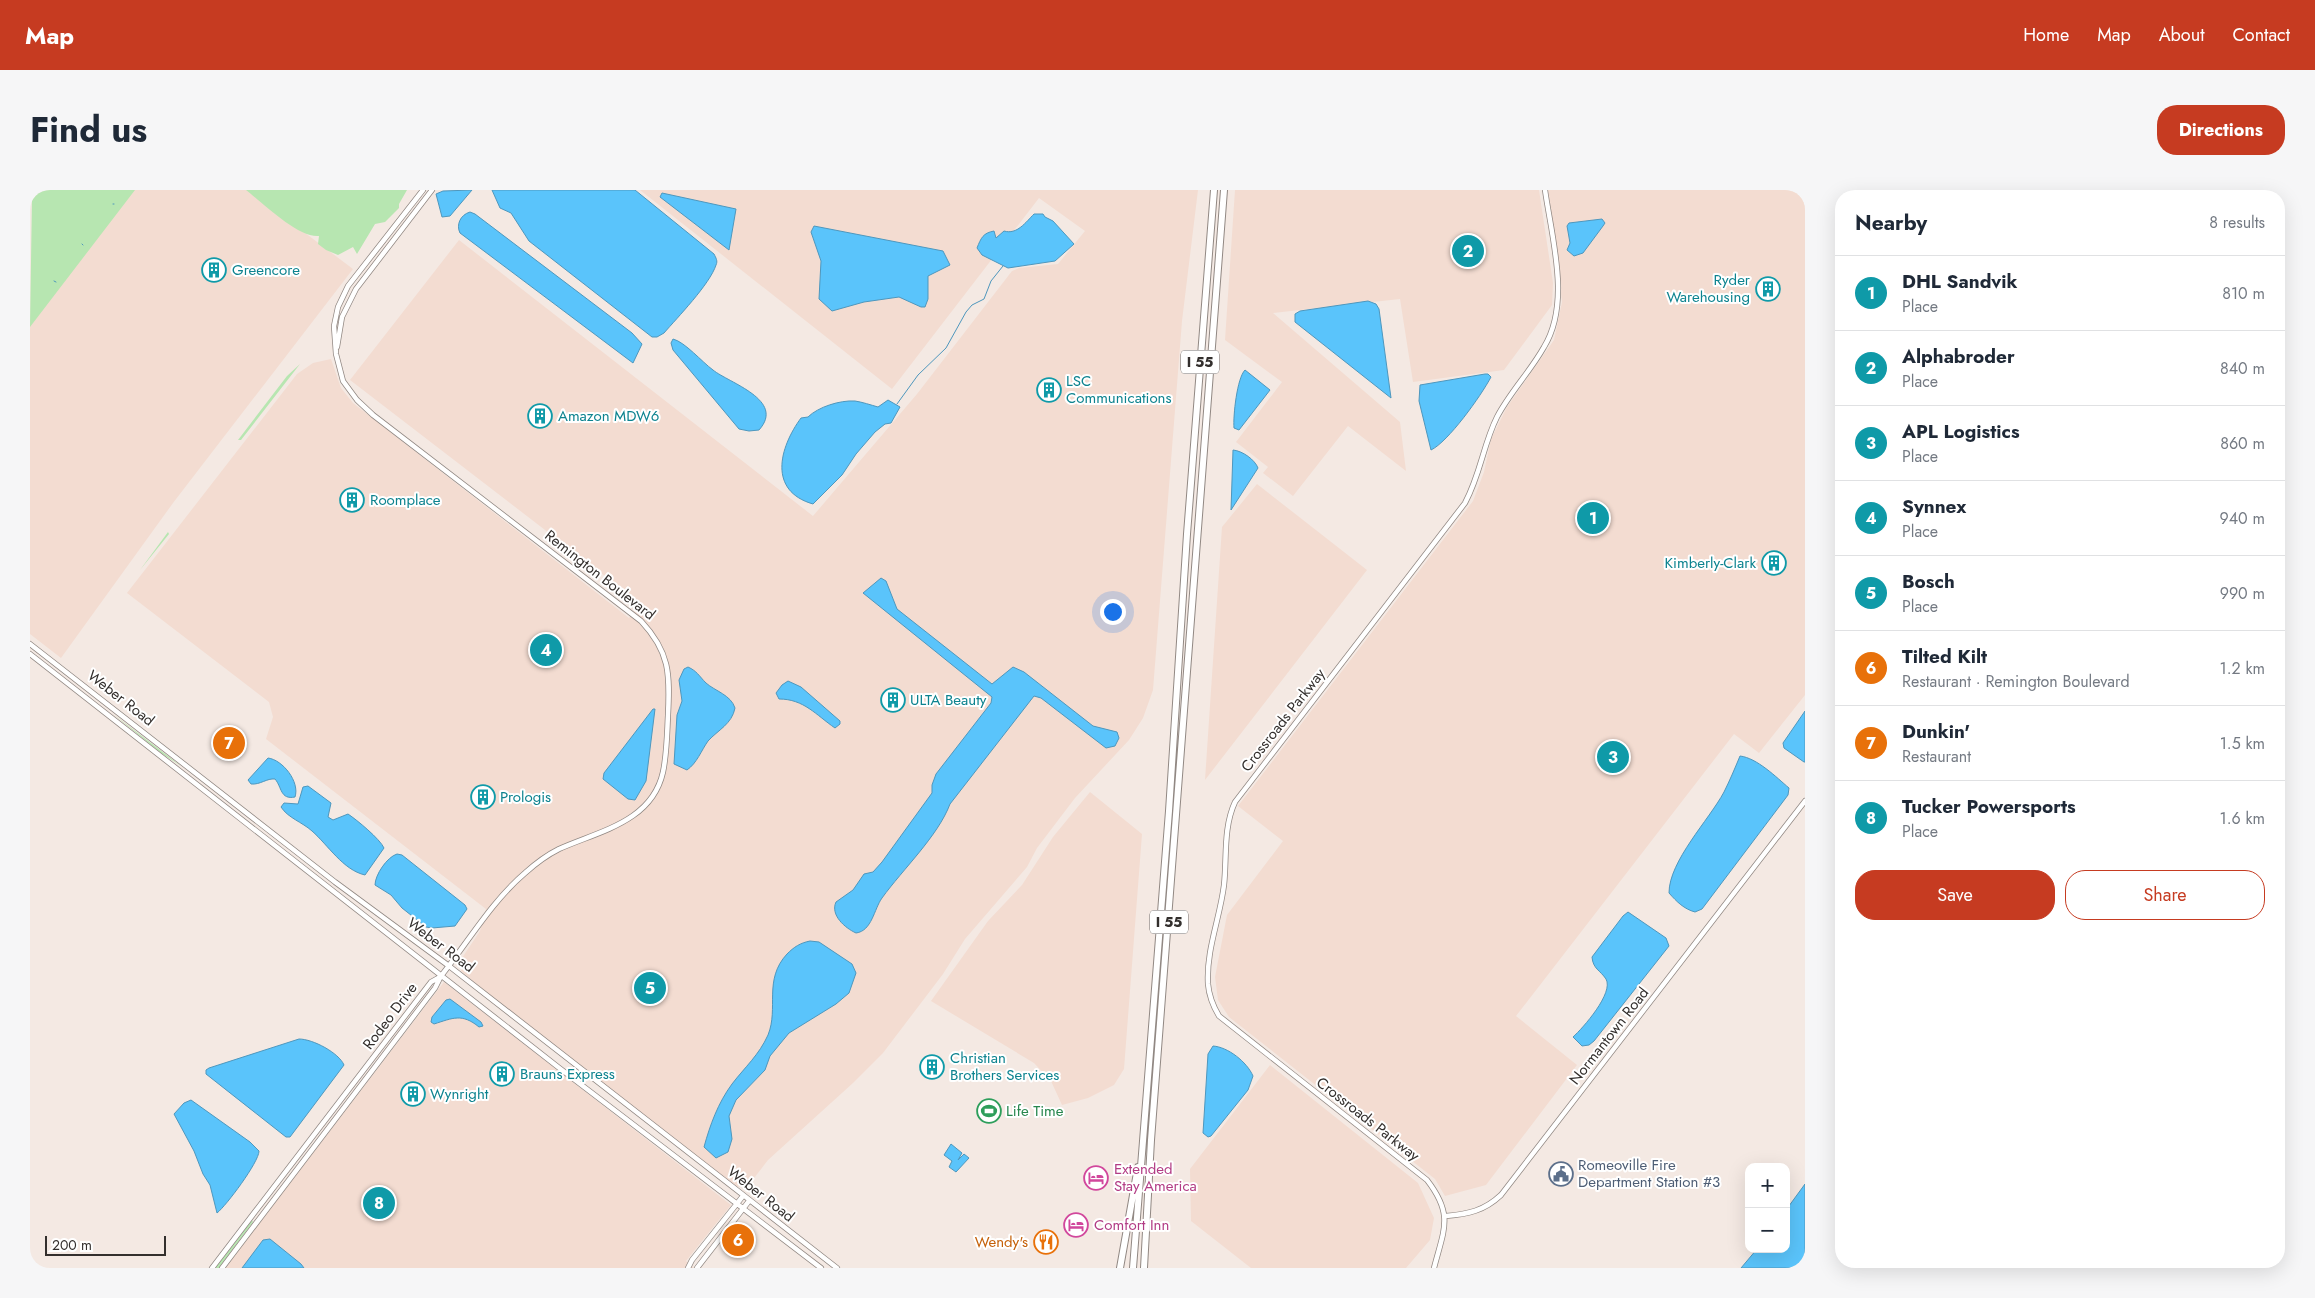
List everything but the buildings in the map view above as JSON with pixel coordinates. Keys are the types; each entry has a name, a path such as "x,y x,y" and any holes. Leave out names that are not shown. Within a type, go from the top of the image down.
{"highway":[{"name":"I 55","path":"1133,1268 1140,1158 1161,912 1186,534 1214,190"},
{"name":"I 55","path":"1145,1268 1151,1140 1224,190"},
{"path":"1120,1268 1134,1175 1140,1158"}],"street":[{"name":"Remington Boulevard","path":"423,190 348,286 338,307 334,326 336,354 343,381 357,400 373,415 641,621 655,636 668,666 670,684 665,758 660,781 651,799 633,817 622,824 559,849 527,871 507,890 441,976"},
{"name":"Remington Boulevard","path":"336,354 342,317 356,289 432,190"},
{"name":"Crossroads Parkway","path":"1446,1216 1442,1202 1428,1180 1281,1067 1219,1016 1213,1007 1209,993 1211,948 1224,885 1228,821 1235,802 1465,503 1476,482 1489,436 1497,418 1506,401 1550,338 1560,296 1545,190"},
{"name":"Weber Road","path":"30,644 335,882 449,966 836,1268"},
{"name":"Weber Road","path":"30,654 441,976 821,1268"},
{"name":"Normantown Road","path":"1446,1216 1478,1211 1489,1206 1501,1195 1805,801"},
{"name":"Rodeo Drive","path":"212,1268 430,984 441,976"},
{"name":"Rodeo Drive","path":"222,1268 412,1019 441,976"},
{"path":"688,1268 692,1260 743,1196"},
{"path":"697,1268 749,1200"},
{"path":"1434,1268 1446,1216"}],"shaded area":[{"path":"134,190 248,190 353,269 173,503 61,658 30,634 30,325"},
{"path":"640,190 1198,190 1182,321 1153,690 1143,718 1129,740 1075,798 1037,848 1027,867 965,939 943,974 883,1053 853,1083 768,1160 751,1182 744,1186 734,1187 461,971 462,958 480,931 486,909 266,739 273,717 269,702 127,593 297,374 313,363 331,359 341,388 353,403 629,618 640,603 350,380 459,240 813,516 917,394 1012,271 1019,268 1058,264 1085,231 1039,198 892,389"},
{"path":"1235,190 1539,190 1553,283 1552,305 1504,370 1413,382 1400,299 1273,313 1400,422 1406,471 1348,426 1293,496 1263,473 1268,467 1236,442 1282,382 1225,340"},
{"path":"1548,190 1805,190 1805,695 1759,753 1734,734 1516,1016 1577,1065 1486,1185 1445,1196 1435,1179 1229,1017 1218,1000 1215,977 1227,915 1283,841 1238,806 1473,501 1484,472 1491,439 1507,407 1554,340 1562,302"},
{"path":"1257,484 1367,570 1205,780 1222,527"},
{"path":"1090,792 1142,834 1124,1069 1114,1085 1088,1098 1062,1105 1051,1081 1034,1063 931,1001 988,921 1022,885 1053,837"},
{"path":"444,982 731,1205 686,1261 694,1268 225,1268"},
{"path":"1270,1065 1418,1183 1434,1218 1430,1240 1406,1268 1251,1268 1191,1221 1190,1169"}],"green space":[{"path":"30,190 135,190 30,327 32,196"},
{"path":"246,190 407,190 399,204 399,208 385,222 375,224 357,254 353,247 338,255 318,244 319,236 311,235 291,226"},
{"path":"300,364 241,440 238,440 287,376"},
{"path":"168,532 169,534 140,570"},
{"path":"113,714 181,766 161,753"},
{"path":"252,1220 253,1222 219,1268 215,1268"}],"water":[{"path":"472,190 450,216 442,217 436,194 443,191"},
{"path":"492,190 635,190 714,254 717,264 707,282 685,310 664,333 657,337 652,337 529,241 511,213 500,208"},
{"path":"662,193 736,209 729,250 660,197"},
{"path":"470,212 632,333 642,344 633,363 460,233 458,227 460,221 464,215"},
{"path":"1034,214 1043,214 1053,221 1074,244 1055,261 1008,268 982,255 977,248 981,239 987,233 994,231 996,238 1004,231 1009,232 1021,227"},
{"path":"1602,219 1605,223 1583,253 1574,256 1567,250 1570,243 1567,226 1569,223"},
{"path":"814,226 943,251 950,265 928,276 928,299 925,307 899,297 864,302 832,311 819,299 821,261 811,232"},
{"path":"1368,301 1376,304 1379,309 1391,398 1295,322 1295,314 1300,311"},
{"path":"673,339 688,348 713,370 761,401 765,410 765,419 759,430 739,429 673,350 671,343"},
{"path":"1245,370 1270,390 1239,430 1234,428 1234,415 1238,389"},
{"path":"1485,374 1491,377 1480,395 1455,428 1431,450 1419,401 1420,385"},
{"path":"888,400 900,407 891,423 885,424 875,432 856,454 842,475 813,504 799,498 789,489 784,479 783,455 787,442 801,418 808,417 823,407 836,403 855,401 878,407"},
{"path":"1233,450 1248,456 1258,468 1231,510"},
{"path":"881,578 886,581 897,609 992,684 1013,667 1024,672 1093,726 1117,732 1119,738 1115,746 1106,748 1041,698 1034,696 950,804 929,840 882,898 866,928 856,933 840,921 835,912 836,902 853,890 864,874 873,872 882,862 932,793 932,785 936,774 991,703 992,697 863,593"},
{"path":"688,667 696,672 706,683 726,696 735,708 728,723 708,741 687,770 674,764 677,715 682,701 679,680 684,669"},
{"path":"788,681 801,687 840,721 840,724 835,728 803,705 779,699 776,693"},
{"path":"653,709 655,709 646,781 635,800 628,799 603,779 604,773"},
{"path":"1805,711 1804,762 1784,748 1783,743"},
{"path":"1740,756 1760,764 1789,788 1788,795 1702,909 1695,912 1681,905 1669,893 1671,881 1682,854 1724,792"},
{"path":"268,758 279,763 289,773 295,785 295,797 284,795 275,779 254,784 251,784 248,780"},
{"path":"308,786 331,803 328,817 333,820 348,814 382,844 384,848 365,875 343,863 312,831 287,814 281,807 284,803 298,804 303,787"},
{"path":"397,854 402,855 465,905 467,909 455,926 426,927 402,908 391,895 375,885 382,867"},
{"path":"1628,912 1666,938 1669,946 1594,1041 1589,1045 1582,1046 1573,1037 1584,1026 1602,1001 1607,985 1606,979 1597,969 1592,957"},
{"path":"810,941 819,942 852,964 856,973 849,993 836,1004 789,1033 770,1056 765,1070 736,1100 729,1116 732,1139 728,1152 716,1158 704,1147 709,1131 715,1114 727,1091 756,1055 768,1035 771,1025 775,974 787,954 795,947"},
{"path":"450,999 481,1022 483,1026 479,1027 462,1018 434,1024 431,1022 432,1017 446,1000"},
{"path":"299,1039 311,1041 325,1048 337,1056 344,1065 290,1137 286,1137 206,1074 206,1070 209,1068"},
{"path":"1213,1046 1231,1052 1246,1066 1253,1076 1248,1090 1211,1136 1208,1137 1203,1133 1208,1054"},
{"path":"191,1100 250,1142 259,1151 258,1157 248,1174 217,1213 210,1185 174,1114 184,1103"},
{"path":"951,1144 962,1153 958,1160 964,1154 969,1158 956,1172 949,1167 952,1161 944,1155"},
{"path":"1805,1184 1805,1268 1741,1268 1754,1253 1790,1253 1790,1205"},
{"path":"270,1239 304,1268 242,1268 263,1240"}],"waterway":[{"path":"897,404 918,375 946,348 966,312 972,305 984,299 991,281 1003,266"}],"place":[{"name":"Alphabroder","path":"1468,251"},
{"name":"Greencore","path":"214,270"},
{"name":"Ryder Warehousing","path":"1768,289"},
{"name":"LSC Communications","path":"1049,390"},
{"name":"Amazon MDW6","path":"540,416"},
{"name":"Roomplace","path":"352,500"},
{"name":"DHL Sandvik","path":"1593,518"},
{"name":"Kimberly-Clark","path":"1774,563"},
{"name":"Synnex","path":"546,650"},
{"name":"ULTA Beauty","path":"893,700"},
{"name":"Dunkin'","path":"229,743"},
{"name":"APL Logistics","path":"1613,757"},
{"name":"Prologis","path":"483,797"},
{"name":"Bosch","path":"650,988"},
{"name":"Christian Brothers Services","path":"932,1067"},
{"name":"Brauns Express","path":"502,1074"},
{"name":"Wynright","path":"413,1094"},
{"name":"Life Time","path":"989,1111"},
{"name":"Romeoville Fire Department Station #3","path":"1561,1174"},
{"name":"Extended Stay America","path":"1096,1178"},
{"name":"Tucker Powersports","path":"379,1203"},
{"name":"Comfort Inn","path":"1076,1225"},
{"name":"Tilted Kilt","path":"738,1240"},
{"name":"Wendy's","path":"1046,1242"}]}
